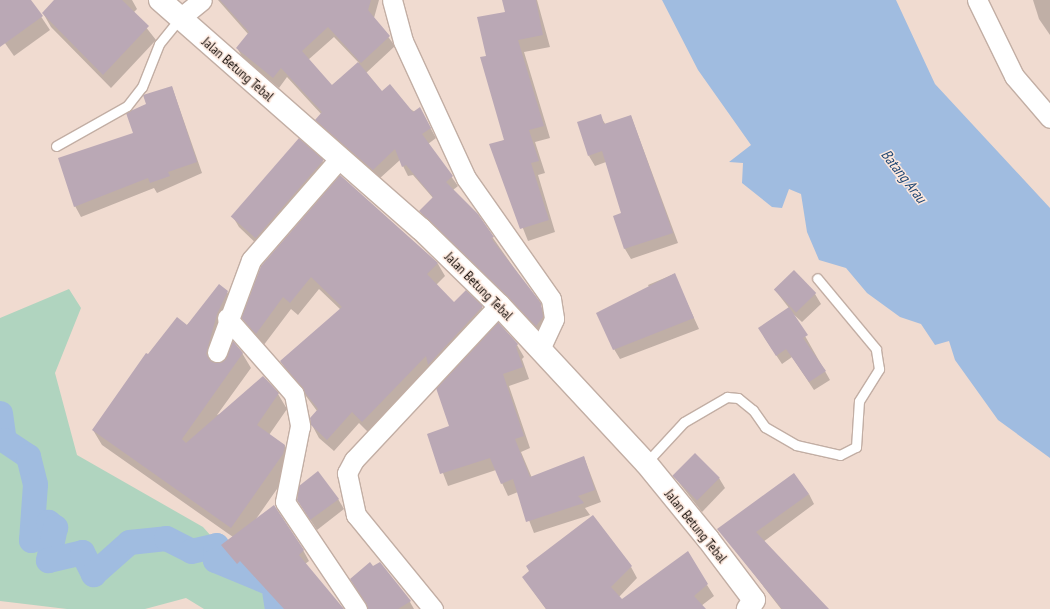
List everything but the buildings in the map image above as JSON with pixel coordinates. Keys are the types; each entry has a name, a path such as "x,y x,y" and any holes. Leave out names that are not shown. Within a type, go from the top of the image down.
{"street":[{"name":"Jalan Betung Tebal","path":"160,0 340,158 499,305 646,464 754,606"},
{"path":"180,18 202,0"},
{"path":"392,0 403,41 466,178 551,299 554,319 540,350"},
{"path":"977,0 1014,76 1050,118"},
{"path":"217,352 227,318 244,273 257,251 340,158"},
{"path":"433,609 356,514 348,474 354,460 499,305"},
{"path":"227,318 294,394 300,426 285,502 357,609"}],"lane":[{"path":"56,146 127,106 142,87 159,44 180,18"},
{"path":"646,464 684,422 727,397 738,398 754,410 765,427 796,445 840,455 856,447 858,401 879,369 876,349 817,278"}],"green space":[{"path":"69,289 81,308 55,373 77,455 203,527 276,609 204,609 186,598 145,609 67,609 0,601 0,318"}],"water":[{"name":"Batang Arau","path":"662,0 896,0 935,84 1050,208 1050,458 998,420 955,360 949,341 935,345 921,324 900,317 867,293 846,268 819,260 807,232 801,194 789,189 782,208 772,207 742,183 743,163 729,162 751,145 698,70"}],"waterway":[{"path":"0,413 4,440 28,456 35,484 31,540 48,522 55,527 48,560 82,552 93,574 129,542 166,538 191,551 216,545 215,560 273,584 277,609"}]}
